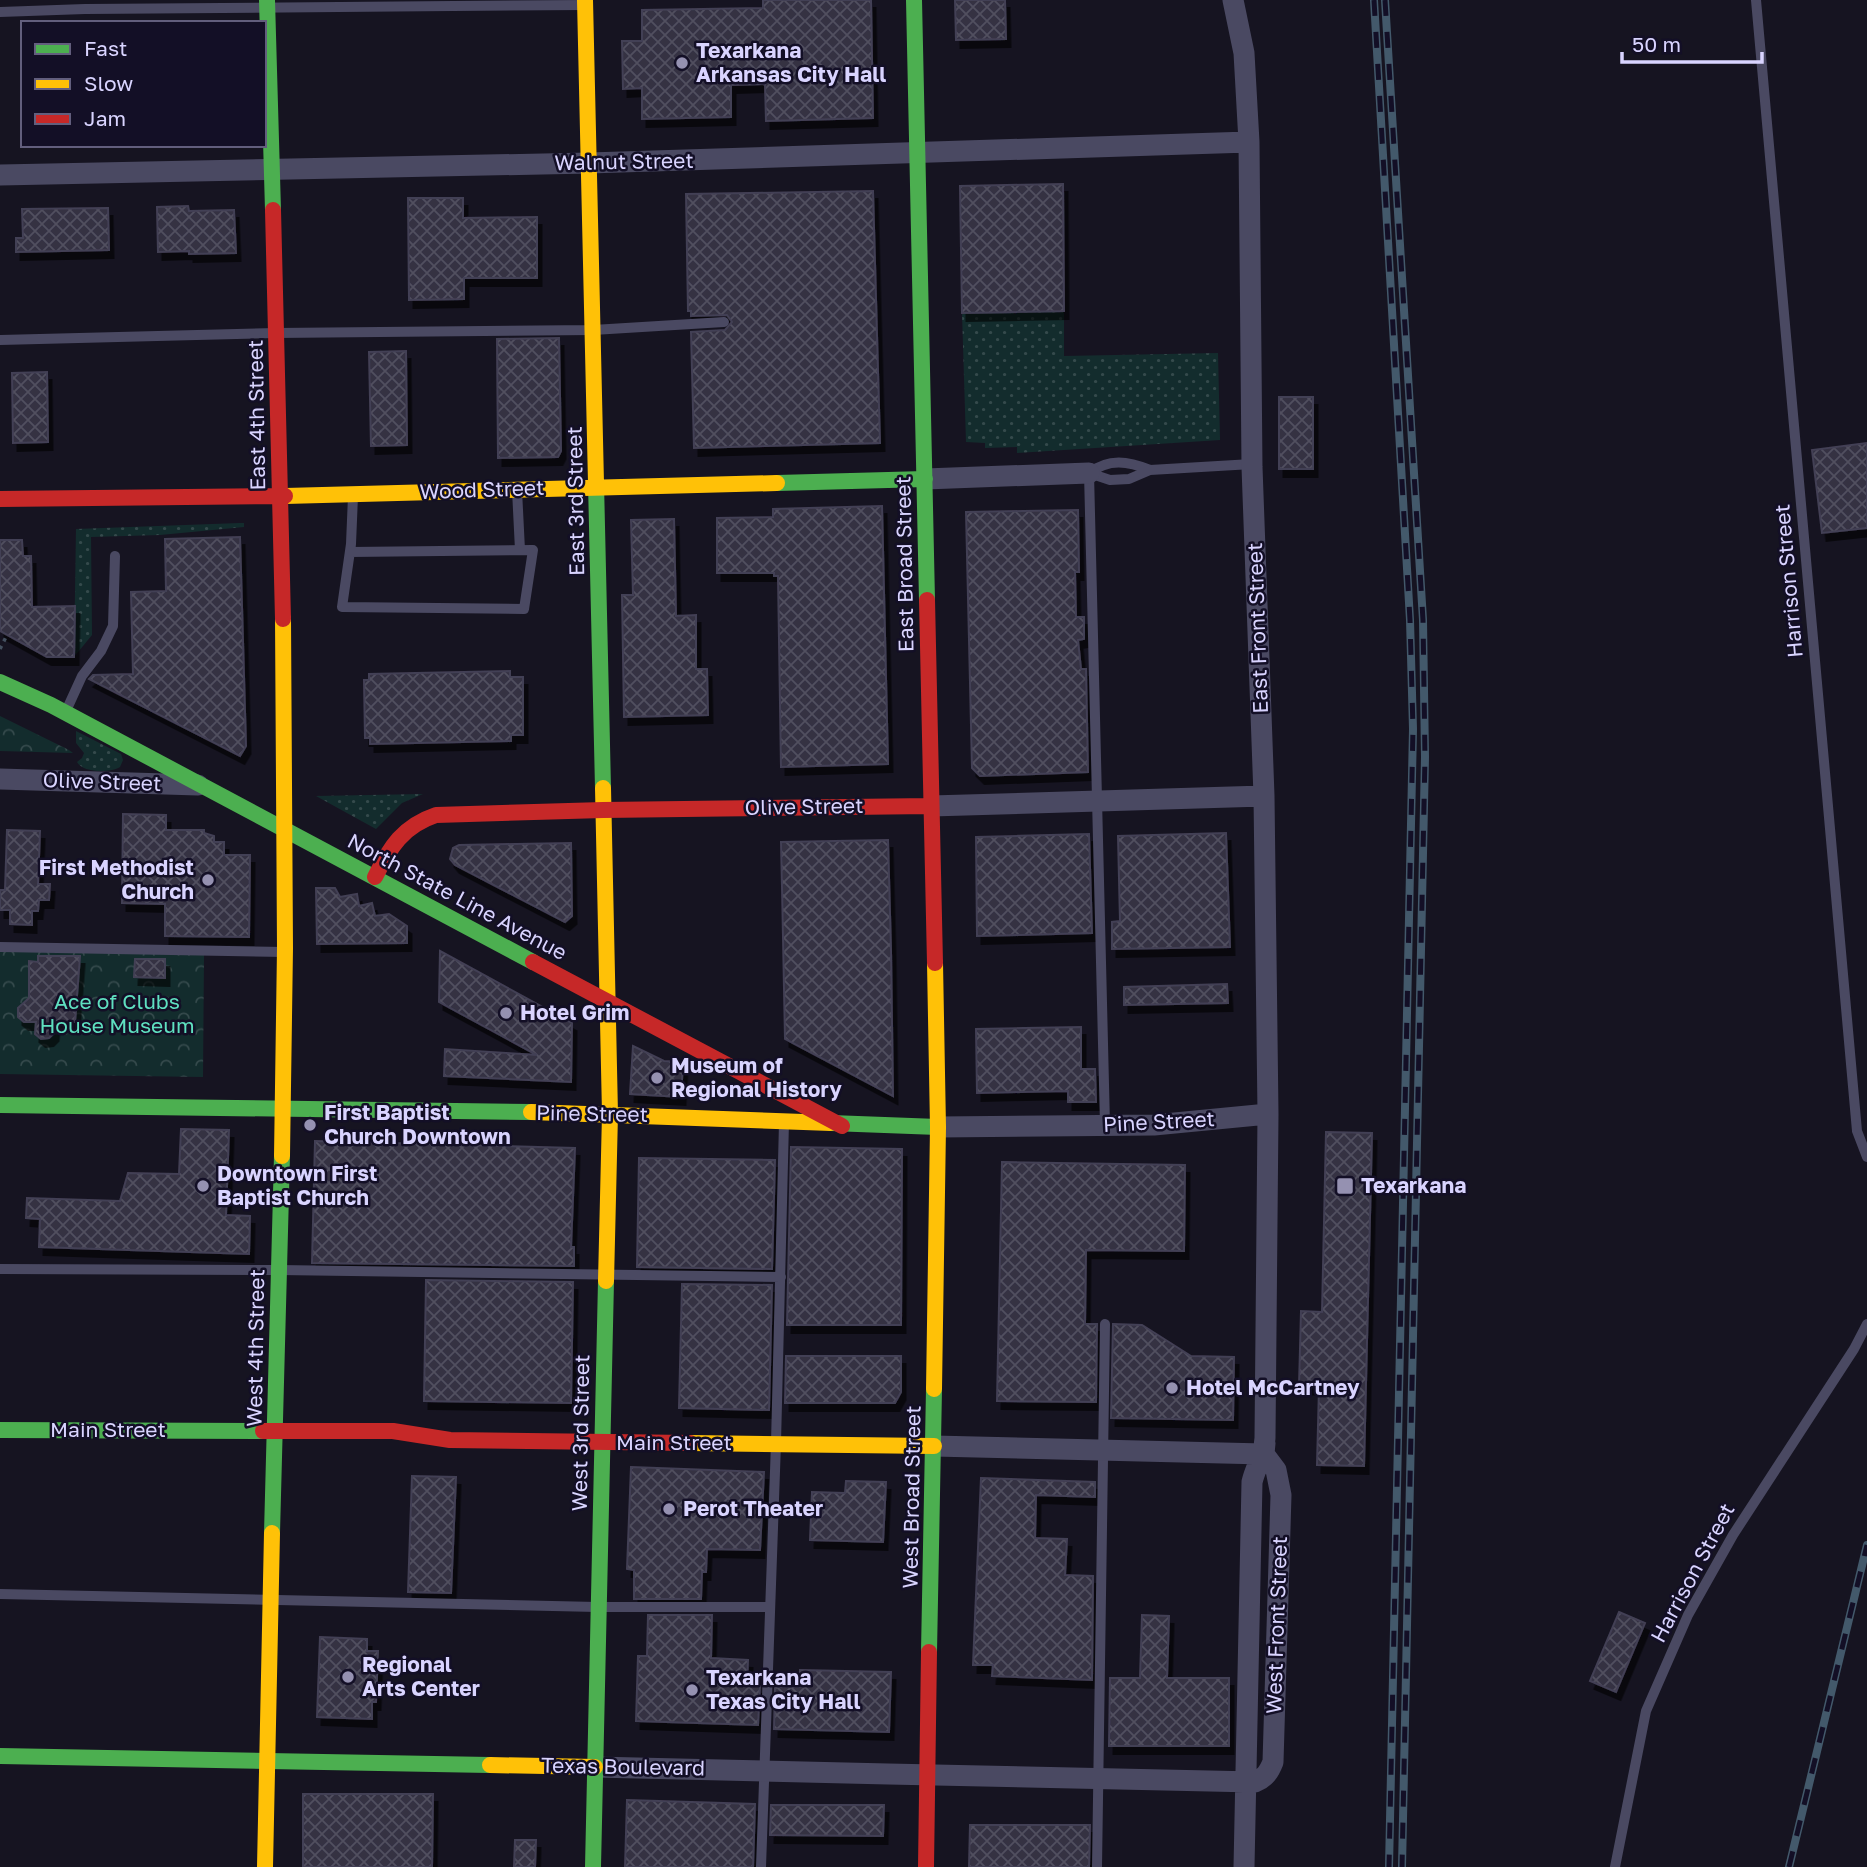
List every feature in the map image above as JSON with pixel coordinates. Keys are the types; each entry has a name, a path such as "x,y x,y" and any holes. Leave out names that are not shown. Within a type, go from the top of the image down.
{"street":[{"name":"East Broad Street","path":"914,0 938,1127"},
{"name":"East Front Street","path":"1233,0 1244,53 1249,142 1252,464 1264,796 1268,1114"},
{"name":"East 3rd Street","path":"585,3 607,1001"},
{"name":"East 4th Street","path":"267,4 280,496 285,829"},
{"name":"Walnut Street","path":"0,175 589,163 1249,142"},
{"name":"Wood Street","path":"0,499 280,496 1089,473"},
{"name":"North State Line Avenue","path":"0,670 58,708"},
{"name":"North State Line Avenue","path":"0,681 58,708 842,1126"},
{"name":"Olive Street","path":"0,779 203,786"},
{"name":"Olive Street","path":"375,877 388,850 402,832 418,820 436,815 930,806 1264,796"},
{"name":"West 4th Street","path":"265,1867 276,1431 285,829"},
{"name":"West 3rd Street","path":"593,1867 610,1114 607,1001"},
{"name":"Pine Street","path":"0,1105 610,1114 784,1120 842,1126 938,1127 1154,1125 1268,1114"},
{"name":"West Front Street","path":"1244,1867 1252,1482 1255,1469 1264,1454 1268,1114"},
{"name":"West Broad Street","path":"926,1867 938,1127"},
{"name":"Main Street","path":"0,1430 393,1431 450,1440 776,1443 1264,1454"},
{"name":"West Front Street","path":"1246,1782 1262,1780 1273,1762 1281,1495 1276,1470 1264,1454"},
{"name":"Texas Boulevard","path":"0,1756 1246,1782"}],"lane":[{"name":"Harrison Street","path":"1756,0 1857,1131 1867,1157"},
{"path":"0,12 267,4 585,3"},
{"path":"0,340 276,333 593,330 724,322"},
{"path":"1089,473 1111,462 1132,464 1150,470 1252,464"},
{"path":"1089,473 1119,480 1139,476 1150,470"},
{"path":"1089,473 1105,1125"},
{"path":"517,489 520,550"},
{"path":"350,552 533,550 524,609 342,607 350,552 353,494"},
{"path":"58,708 102,651 113,626 115,556"},
{"path":"0,947 285,952"},
{"path":"761,1867 784,1120"},
{"path":"0,1269 781,1277"},
{"path":"1097,1867 1105,1324"},
{"name":"Harrison Street","path":"1615,1867 1646,1711 1688,1615 1733,1535 1854,1349 1867,1324"},
{"path":"0,1594 597,1608 770,1607"}],"path":[{"path":"0,649 6,637"}],"green space":[{"path":"1064,311 1064,356 1218,353 1220,440 1017,453 1017,447 985,448 985,443 966,442 962,313"},
{"path":"244,523 244,527 160,535 91,537 92,635 74,657 76,529"},
{"path":"0,716 69,750 73,753 0,751"},
{"path":"76,731 121,754 123,760 120,767 97,771 80,766 77,762 84,753 76,743"},
{"path":"423,794 402,803 376,829 316,796"},
{"name":"Ace of Clubs House Museum","path":"0,950 204,955 203,1077 0,1074"}],"building":[{"path":"763,0 871,0 873,118 766,121 765,84 731,85 731,117 642,119 642,88 623,89 622,41 642,41 642,10 763,8"},
{"path":"955,0 1005,0 1006,39 956,40"},
{"path":"1063,184 1064,311 962,313 960,186"},
{"path":"873,191 880,443 694,448 691,332 725,330 732,322 727,315 691,316 691,311 688,311 686,194"},
{"path":"408,198 463,198 463,218 537,217 537,278 464,278 464,299 409,300"},
{"path":"188,206 189,211 234,210 236,253 158,252 157,207"},
{"path":"108,208 109,250 16,252 16,238 23,238 22,209"},
{"path":"559,338 561,451 558,457 498,458 497,339"},
{"path":"406,351 407,445 371,446 369,352"},
{"path":"47,372 48,442 13,443 12,373"},
{"path":"1279,397 1313,397 1313,469 1279,469"},
{"path":"1867,443 1867,528 1822,533 1812,450"},
{"path":"882,506 888,764 781,767 778,576 774,576 774,573 717,573 717,518 773,517 773,509"},
{"path":"1078,510 1079,572 1075,572 1076,617 1084,617 1084,639 1078,640 1081,669 1086,669 1088,772 980,776 972,768 966,512"},
{"path":"674,519 676,616 696,615 696,669 707,669 708,715 624,717 622,595 633,595 631,520"},
{"path":"240,537 246,746 240,756 89,679 93,675 133,674 131,592 166,591 165,539"},
{"path":"0,540 22,540 23,556 31,556 32,607 75,606 74,657 47,657 0,631"},
{"path":"510,671 510,677 523,677 523,735 511,735 511,741 370,744 370,738 365,738 364,680 369,680 369,674"},
{"name":"First Methodist Church","path":"123,814 166,815 166,830 204,830 204,833 214,836 214,842 224,842 224,855 250,855 249,937 165,936 165,904 122,903"},
{"path":"7,830 40,831 38,884 50,884 49,900 39,900 38,911 32,911 32,925 10,924 10,910 0,910 0,890 5,890"},
{"path":"1226,833 1230,947 1112,949 1112,922 1120,921 1118,836"},
{"path":"1089,834 1092,933 977,936 976,837"},
{"path":"888,840 893,1096 785,1039 781,842"},
{"path":"571,843 572,916 565,922 455,865 450,859 453,848 459,845"},
{"path":"316,888 335,888 340,897 357,894 359,906 372,903 375,916 389,914 407,926 407,943 317,944"},
{"name":"Hotel Grim","path":"440,951 572,1023 571,1082 444,1076 445,1049 537,1055 439,1002"},
{"path":"38,956 80,956 75,1022 55,1022 54,1033 49,1038 41,1039 35,1034 36,1022 24,1022 18,1017 18,1008 29,998 29,961 38,962"},
{"path":"135,959 165,959 165,978 134,977"},
{"path":"1227,984 1228,1003 1124,1005 1124,987"},
{"path":"1081,1027 1081,1069 1095,1069 1096,1102 1068,1102 1068,1091 977,1093 976,1029"},
{"name":"Museum of Regional History","path":"633,1046 664,1061 683,1062 681,1097 630,1094"},
{"name":"Downtown First Baptist Church","path":"181,1129 229,1130 226,1215 250,1216 249,1254 39,1247 40,1219 26,1218 27,1198 120,1201 128,1173 179,1174"},
{"path":"1326,1132 1372,1133 1364,1466 1317,1465 1319,1387 1299,1386 1301,1311 1322,1312"},
{"path":"315,1141 575,1148 571,1247 574,1247 574,1266 312,1263"},
{"path":"791,1147 902,1149 901,1325 787,1325"},
{"path":"639,1158 775,1160 772,1269 637,1267"},
{"path":"1002,1162 1185,1165 1184,1251 1086,1250 1085,1324 1097,1324 1096,1402 997,1401"},
{"path":"426,1280 573,1282 571,1403 424,1401"},
{"path":"682,1284 772,1285 769,1410 679,1408"},
{"name":"Hotel McCartney","path":"1113,1324 1142,1325 1191,1356 1234,1357 1233,1420 1111,1418"},
{"path":"786,1356 901,1356 901,1392 895,1403 785,1403"},
{"name":"Perot Theater","path":"631,1467 764,1472 760,1550 707,1549 706,1572 702,1572 701,1599 634,1599 634,1570 627,1569"},
{"path":"412,1476 456,1477 451,1593 408,1592"},
{"path":"981,1478 1095,1482 1095,1497 1036,1495 1035,1538 1067,1539 1065,1575 1093,1576 1092,1680 992,1676 993,1665 973,1665"},
{"path":"846,1481 886,1482 883,1542 810,1540 812,1492 845,1493"},
{"path":"1619,1612 1645,1623 1616,1692 1590,1681"},
{"name":"Texarkana Texas City Hall","path":"648,1615 712,1615 711,1658 748,1660 747,1686 760,1686 758,1725 636,1721 638,1656 647,1656"},
{"path":"1142,1615 1169,1616 1167,1678 1229,1678 1229,1746 1109,1746 1110,1678 1140,1678"},
{"name":"Regional Arts Center","path":"320,1637 367,1639 367,1651 378,1651 376,1702 372,1702 372,1719 317,1717"},
{"path":"800,1670 891,1672 889,1732 774,1729 775,1687 799,1687"},
{"path":"303,1794 433,1794 432,1867 303,1867"},
{"path":"627,1800 755,1804 753,1867 625,1867"},
{"path":"771,1805 884,1805 883,1836 770,1835"},
{"path":"970,1825 1090,1825 1089,1867 969,1867"},
{"path":"515,1840 536,1840 535,1867 514,1867"}],"railway":[{"path":"1374,0 1410,620 1413,729 1389,1867"},
{"path":"1385,0 1423,620 1425,757 1402,1867"},
{"path":"1789,1867 1867,1545"}],"traffic: fast":[{"path":"267,0 273,210"},
{"path":"914,0 927,600"},
{"path":"777,483 925,479"},
{"path":"596,483 603,788"},
{"path":"0,682 51,705 533,962"},
{"path":"0,1105 531,1112"},
{"path":"831,1123 938,1127"},
{"path":"272,1533 282,1156"},
{"path":"593,1867 606,1281"},
{"path":"929,1652 934,1389"},
{"path":"0,1430 263,1431"},
{"path":"0,1756 490,1765"}],"traffic: slow":[{"path":"585,0 596,483"},
{"path":"285,496 777,483"},
{"path":"282,1156 285,948 283,619"},
{"path":"603,788 610,1114 606,1281"},
{"path":"934,1389 938,1127 935,963"},
{"path":"531,1112 831,1123"},
{"path":"690,1443 934,1446"},
{"path":"265,1867 272,1533"},
{"path":"490,1765 595,1767"}],"traffic: jam":[{"path":"273,210 283,619"},
{"path":"0,499 285,496"},
{"path":"927,600 935,963"},
{"path":"375,877 399,839 415,825 436,815 931,806"},
{"path":"533,962 842,1126"},
{"path":"263,1431 393,1431 450,1440 690,1443"},
{"path":"926,1867 929,1652"}],"place":[{"name":"Texarkana Arkansas City Hall","path":"682,63"},
{"name":"First Methodist Church","path":"208,880"},
{"name":"Hotel Grim","path":"506,1013"},
{"name":"Museum of Regional History","path":"657,1078"},
{"name":"First Baptist Church Downtown","path":"310,1125"},
{"name":"Downtown First Baptist Church","path":"203,1186"},
{"name":"Texarkana","path":"1345,1186"},
{"name":"Hotel McCartney","path":"1172,1388"},
{"name":"Perot Theater","path":"669,1509"},
{"name":"Regional Arts Center","path":"348,1677"},
{"name":"Texarkana Texas City Hall","path":"692,1690"}]}
